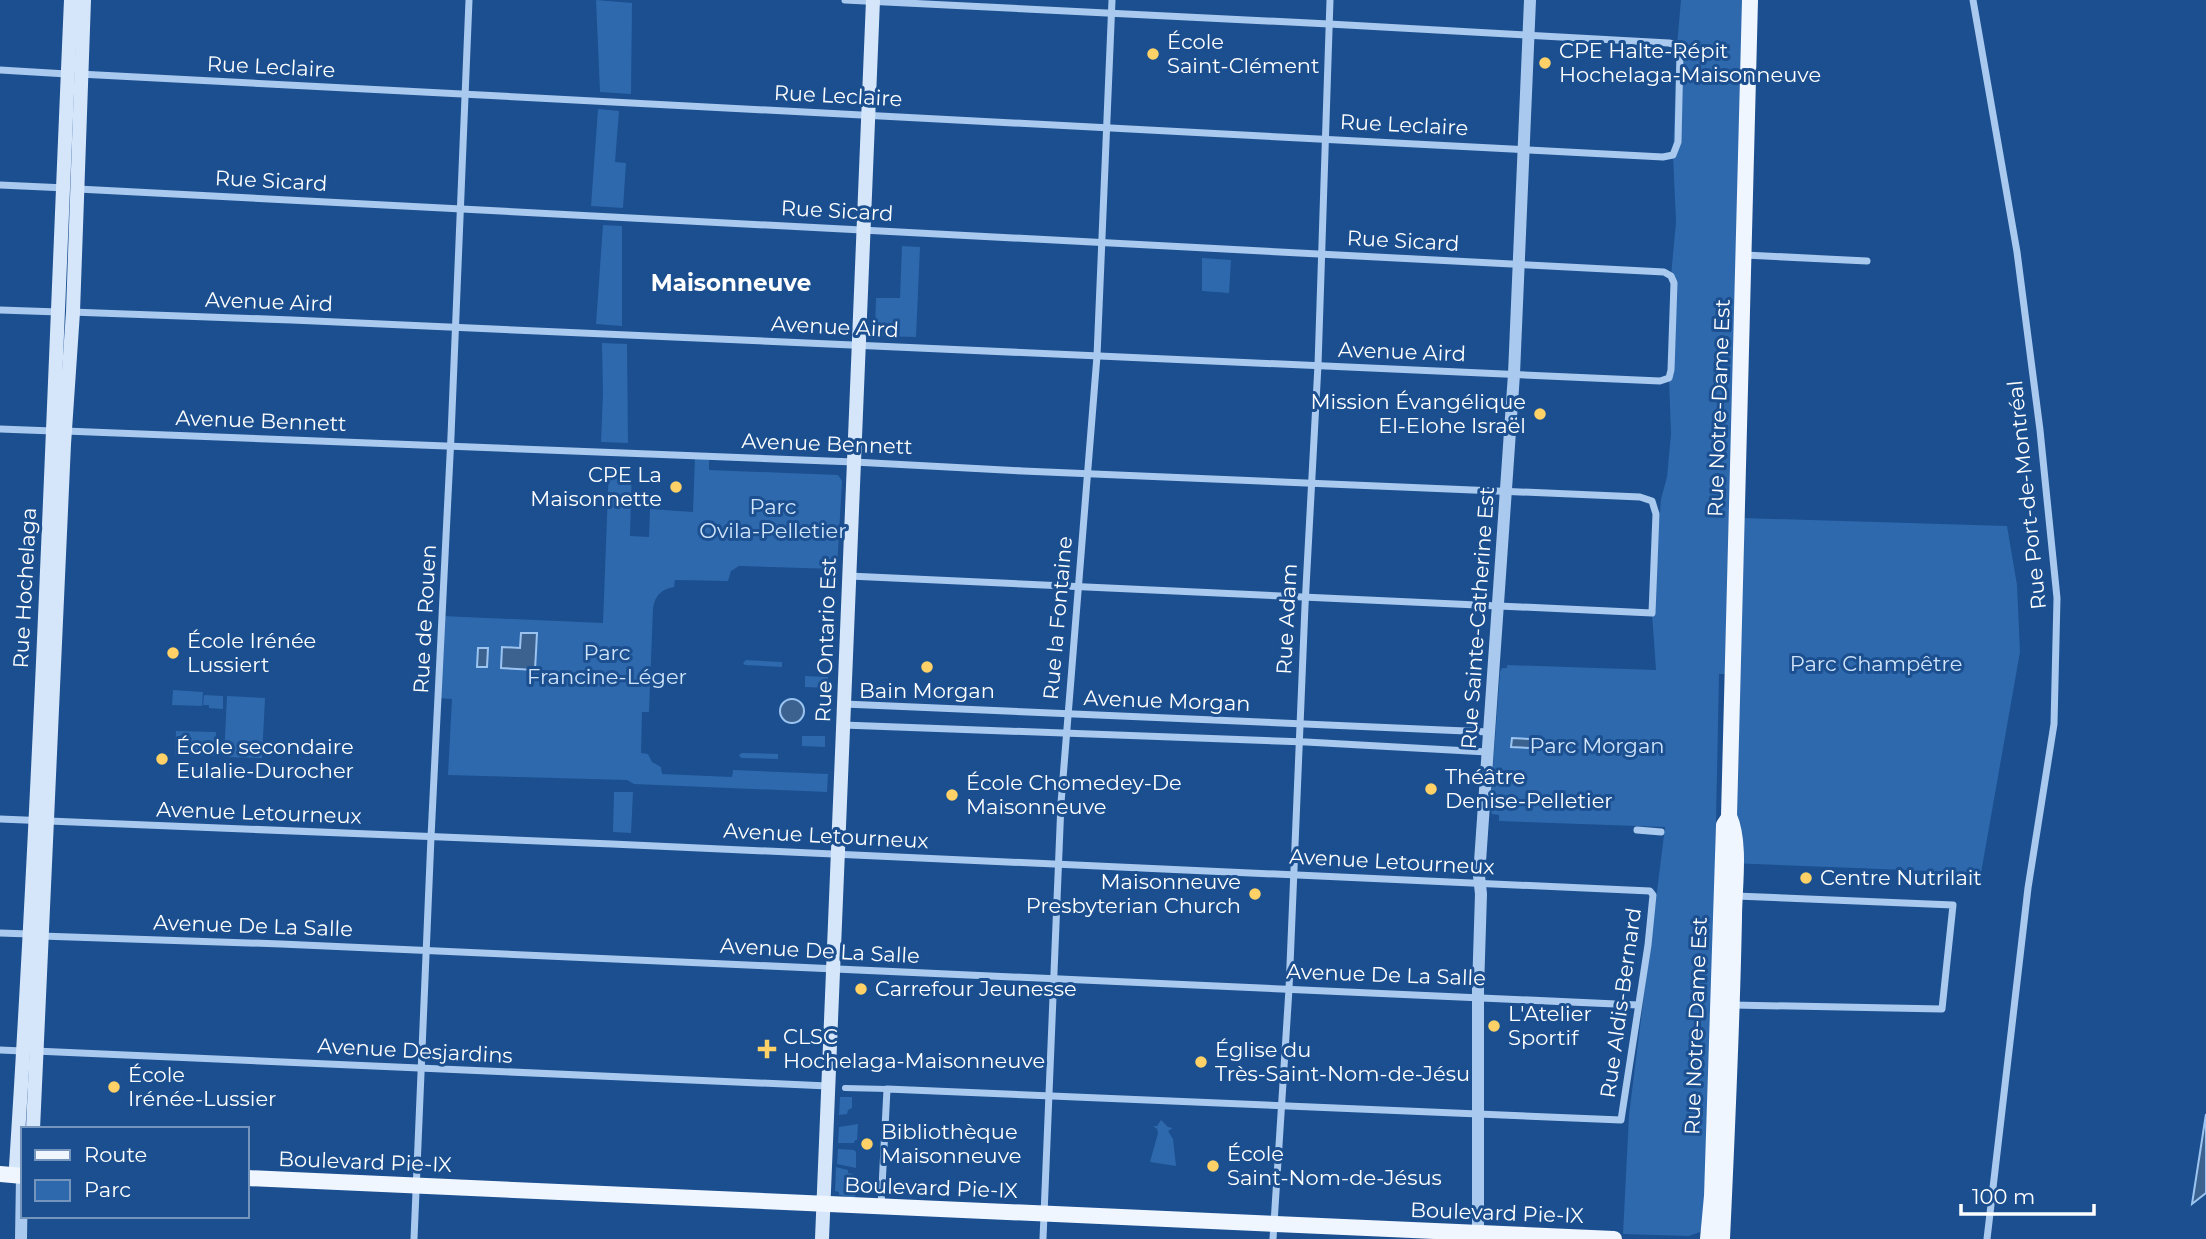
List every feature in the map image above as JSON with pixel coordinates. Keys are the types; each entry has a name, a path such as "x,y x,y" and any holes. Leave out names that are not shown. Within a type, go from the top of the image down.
{"main road":[{"name":"Rue Hochelaga","path":"22,1127 30,1051 59,431 58,312 69,188 74,74 71,0"},
{"name":"Rue Hochelaga","path":"74,74 84,0"},
{"name":"Rue Notre-Dame Est","path":"1722,1239 1732,1004 1724,825 1730,817 1751,0"},
{"name":"Rue Ontario Est","path":"822,1239 873,1"},
{"name":"Rue Hochelaga","path":"59,431 73,312 69,188"},
{"name":"Rue Notre-Dame Est","path":"1708,1239 1728,896"},
{"name":"Rue Hochelaga","path":"30,1051 33,1127"},
{"name":"Rue Hochelaga","path":"18,1171 21,1141"},
{"path":"0,1174 18,1171"},
{"name":"Boulevard Pie-IX","path":"248,1178 416,1190"},
{"name":"Boulevard Pie-IX","path":"248,1186 416,1190 823,1208 1044,1225 1614,1239"},
{"name":"Boulevard Pie-IX","path":"823,1208 881,1207 1044,1225 1210,1228 1425,1239"},
{"path":"1724,1208 1736,1239"}],"street":[{"name":"Rue de Rouen","path":"414,1239 469,0"},
{"path":"845,0 1528,36"},
{"name":"Rue la Fontaine","path":"1044,1225 1058,865 1067,714 1097,356 1112,0"},
{"name":"Rue Adam","path":"1274,1231 1289,989 1305,597 1318,365 1330,0"},
{"name":"Rue Sainte-Catherine Est","path":"1478,1236 1480,884 1514,374 1530,0"},
{"name":"Rue Port-de-Montréal","path":"1973,0 2017,252 2040,430 2057,598 2054,724 2028,888 1987,1239"},
{"name":"Rue Leclaire","path":"0,70 1524,150 1663,157 1673,155 1678,142 1680,52 1676,46 1669,43 1528,36"},
{"name":"Rue Sicard","path":"0,185 1664,272 1671,276 1674,283 1669,378"},
{"path":"1744,255 1867,261"},
{"name":"Avenue Aird","path":"0,310 456,327 1660,380 1669,378"},
{"name":"Avenue Bennett","path":"0,429 854,462 1640,497 1652,501 1656,514 1652,613 1497,605"},
{"path":"849,576 1497,605"},
{"name":"Avenue Morgan","path":"844,704 1489,732"},
{"name":"Avenue Morgan","path":"843,725 1299,742 1487,752"},
{"name":"Avenue Letourneux","path":"0,819 1650,891"},
{"path":"1637,830 1661,832"},
{"name":"Rue Aldis-Bernard","path":"1479,1115 1621,1120 1652,908 1653,895 1650,891"},
{"path":"1728,896 1953,905 1942,1009 1732,1004"},
{"name":"Avenue De La Salle","path":"0,933 1638,1005"},
{"name":"Avenue Desjardins","path":"0,1050 828,1086"},
{"path":"845,1087 1479,1115"},
{"path":"881,1207 887,1089"},
{"name":"Rue Hochelaga","path":"18,1171 22,1239"}],"green space":[{"path":"596,0 632,3 631,94 600,92"},
{"name":"Parc Morgan","path":"1681,0 1750,0 1733,674 1719,674 1712,1020 1703,1224 1700,1232 1689,1236 1623,1234 1629,1115 1665,827 1499,821 1499,815 1492,814 1490,808 1502,668 1507,668 1507,665 1656,670 1652,613 1661,499 1667,477 1671,434 1671,276 1676,222 1673,155"},
{"path":"598,109 619,111 615,162 626,163 623,208 591,206"},
{"path":"603,225 622,226 622,326 596,324"},
{"path":"902,246 920,247 916,337 879,336 875,331 876,298 900,298"},
{"path":"1202,258 1231,260 1229,293 1202,291"},
{"path":"602,343 627,344 628,443 601,442"},
{"path":"695,456 709,456 709,470 838,475 842,481 837,569 739,566 731,571 728,581 675,580 674,587 660,593 653,608 649,712 642,712 641,753 648,754 652,762 661,767 662,774 732,777 733,770 828,774 827,792 634,784 627,780 448,775 452,699 438,698 442,616 603,623 609,465 632,466 630,536 649,537 650,509 693,512"},
{"name":"Parc Champêtre","path":"1741,518 2007,526 2017,585 2020,652 1981,873 1730,863"},
{"path":"746,660 782,662 782,667 745,665 743,663"},
{"path":"805,676 828,677 828,688 805,687"},
{"path":"173,690 203,692 202,706 172,705"},
{"path":"204,695 223,696 223,709 203,705"},
{"path":"227,696 265,698 262,758 224,757"},
{"path":"176,731 216,732 215,756 175,755"},
{"path":"802,736 825,736 825,747 802,746"},
{"path":"778,754 778,759 741,758 739,755"},
{"path":"614,792 633,792 631,833 613,832"},
{"path":"840,1097 852,1097 852,1108 847,1114 839,1115"},
{"path":"1161,1120 1173,1128 1168,1131 1173,1139 1176,1166 1150,1162 1158,1133 1153,1126 1157,1126"},
{"path":"858,1124 857,1140 854,1143 838,1143 839,1127"},
{"path":"838,1149 856,1152 856,1168 837,1164"},
{"path":"836,1167 853,1174 852,1182 846,1181 845,1186 856,1186 855,1198 839,1195 839,1192 835,1191"}],"shaded area":[{"path":"521,633 537,633 535,670 501,668 502,647 520,648"},
{"path":"478,648 488,648 487,667 477,667"},
{"path":"792,699 801,702 804,711 801,720 792,723 783,720 780,711 783,702"},
{"path":"1512,738 1531,739 1534,745 1531,748 1511,747"},
{"path":"2206,1114 2206,1193 2192,1204"}],"place":[{"name":"École Saint-Clément","path":"1153,54"},
{"name":"CPE Halte-Répit Hochelaga-Maisonneuve","path":"1545,63"},
{"name":"Mission Évangélique El-Elohe Israël","path":"1540,414"},
{"name":"CPE La Maisonnette","path":"676,487"},
{"name":"École Irénée Lussiert","path":"173,653"},
{"name":"Bain Morgan","path":"927,667"},
{"name":"École secondaire Eulalie-Durocher","path":"162,759"},
{"name":"Théâtre Denise-Pelletier","path":"1431,789"},
{"name":"École Chomedey-De Maisonneuve","path":"952,795"},
{"name":"Centre Nutrilait","path":"1806,878"},
{"name":"Maisonneuve Presbyterian Church","path":"1255,894"},
{"name":"Carrefour Jeunesse","path":"861,989"},
{"name":"L'Atelier Sportif","path":"1494,1026"},
{"name":"CLSC Hochelaga-Maisonneuve","path":"767,1049"},
{"name":"Église du Très-Saint-Nom-de-Jésu","path":"1201,1062"},
{"name":"École Irénée-Lussier","path":"114,1087"},
{"name":"Bibliothèque Maisonneuve","path":"867,1144"},
{"name":"École Saint-Nom-de-Jésus","path":"1213,1166"}],"district":[{"name":"Maisonneuve","path":"731,283"}],"park label":[{"name":"Parc Ovila-Pelletier","path":"773,519"},
{"name":"Parc Francine-Léger","path":"607,665"}]}
